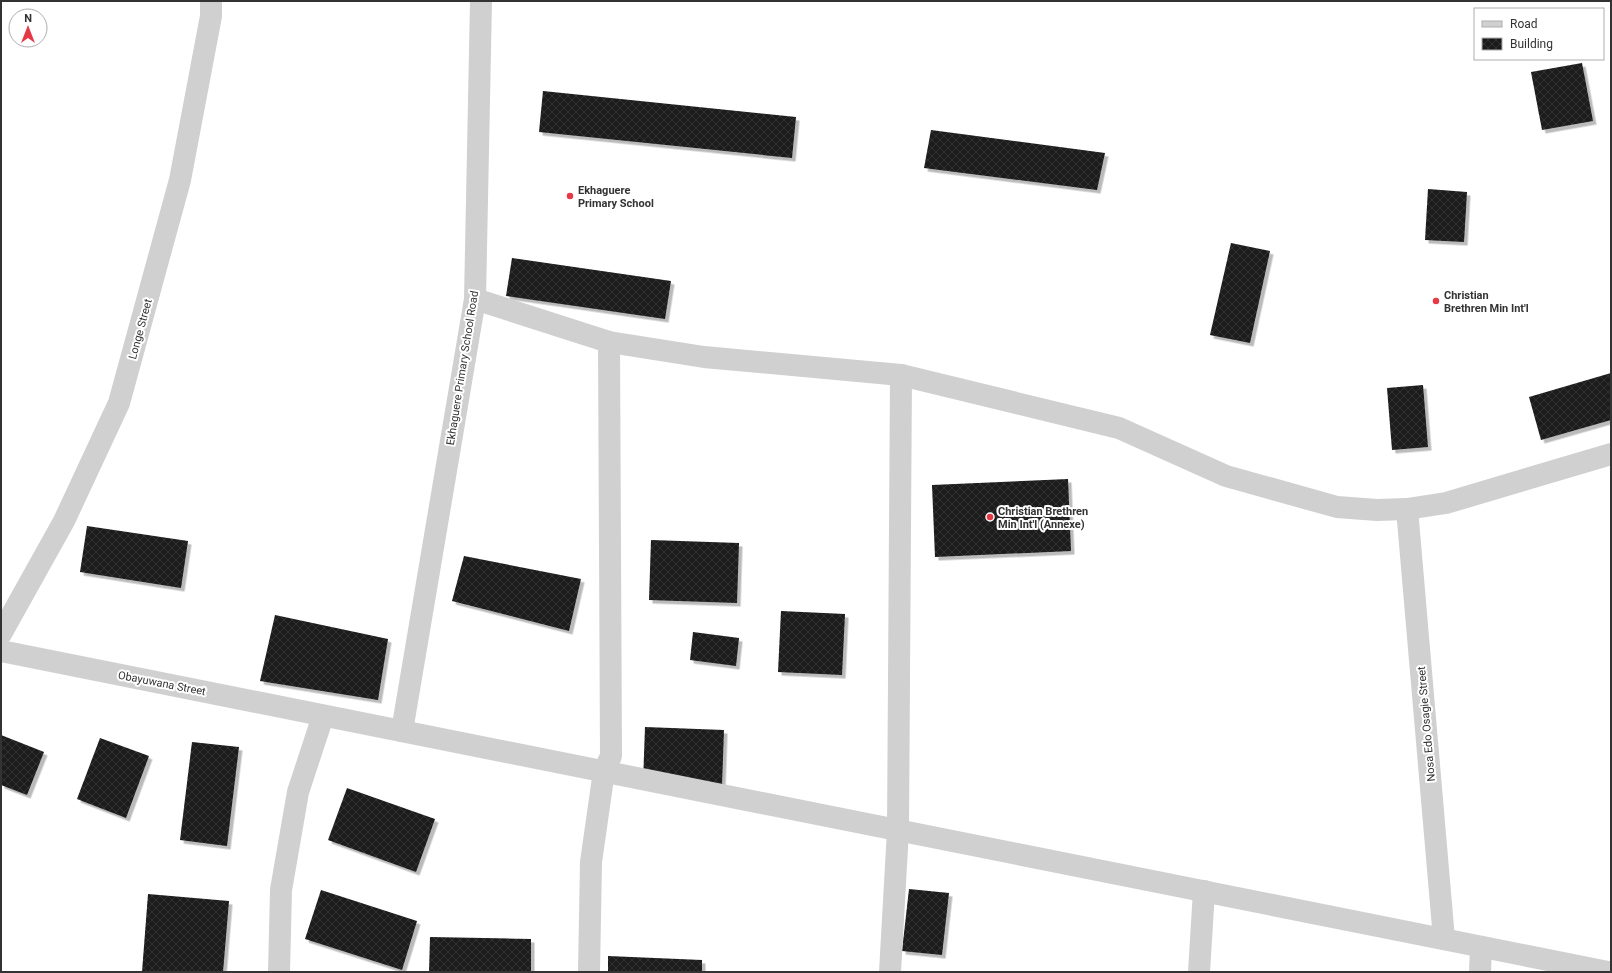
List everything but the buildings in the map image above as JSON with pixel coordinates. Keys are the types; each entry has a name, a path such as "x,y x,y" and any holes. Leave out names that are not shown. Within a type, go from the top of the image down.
{"street":[{"name":"Longe Street","path":"1,634 64,521 119,403 180,180 211,16 211,1"},
{"name":"Ekhaguere Primary School Road","path":"402,731 475,298 481,1"},
{"path":"475,298 609,342 704,356 901,375 1119,428 1226,476 1337,507 1377,510 1407,509 1446,503 1611,454"},
{"path":"589,972 591,862 604,771 611,756 609,342"},
{"path":"890,972 898,830 901,375"},
{"name":"Nosa Edo Osagie Street","path":"1407,509 1444,939"},
{"name":"Obayuwana Street","path":"1,651 1608,972"},
{"path":"279,972 281,890 298,792 323,716"},
{"path":"1199,972 1204,891"},
{"path":"1480,972 1481,947"}],"place":[{"name":"Ekhaguere Primary School","path":"570,196"},
{"name":"Christian Brethren Min Int'l","path":"1436,301"},
{"name":"Christian Brethren Min Int'l (Annexe)","path":"990,517"}]}
